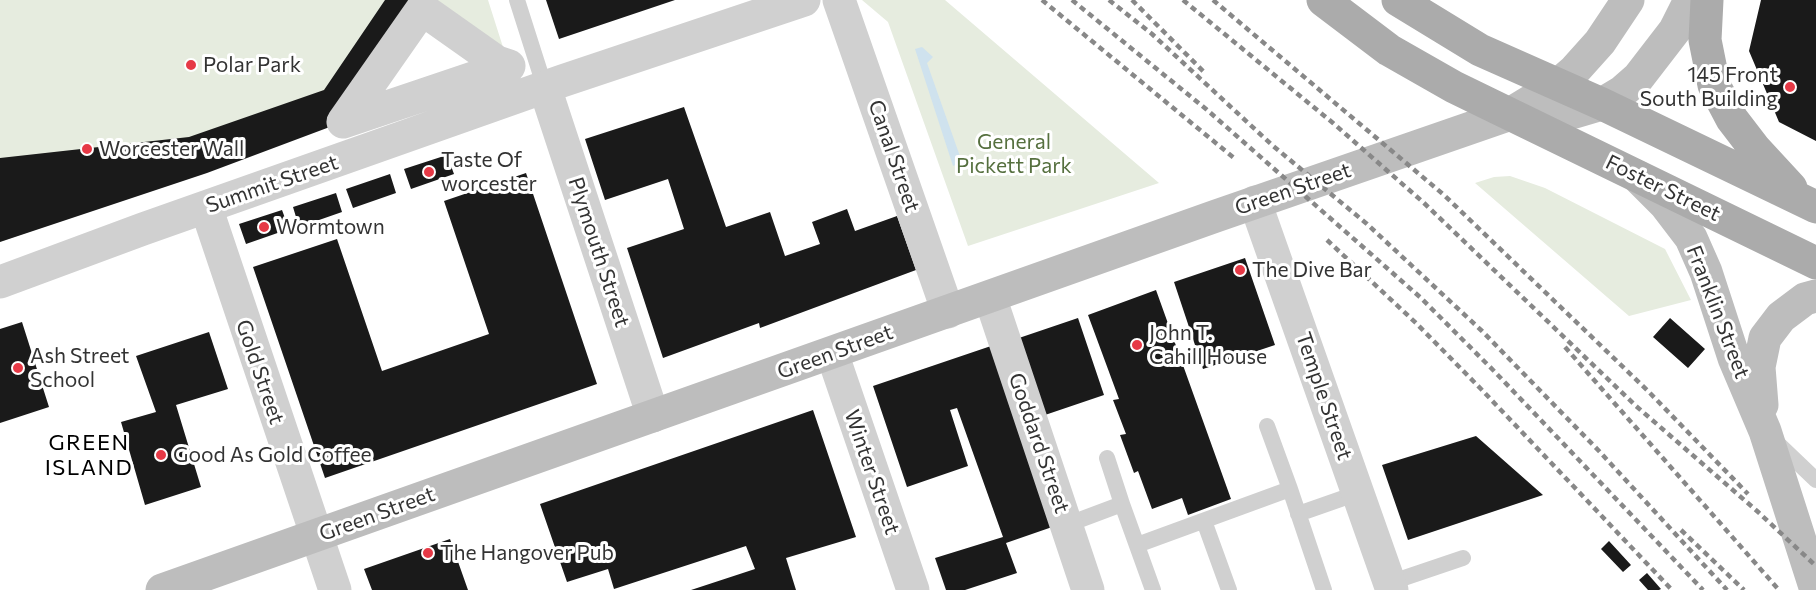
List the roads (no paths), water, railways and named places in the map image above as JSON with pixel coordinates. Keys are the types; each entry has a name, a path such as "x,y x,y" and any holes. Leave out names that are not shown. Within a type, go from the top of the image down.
{"main road":[{"name":"Foster Street","path":"1323,0 1372,38 1414,66 1508,115 1635,174 1816,264"},
{"path":"1398,0 1480,50 1559,84 1809,203"},
{"path":"1508,115 1559,84 1591,54 1628,0"},
{"path":"1508,115 1544,117 1575,112 1602,104 1622,92 1638,78 1675,30 1690,0"},
{"path":"1707,0 1705,40 1714,84 1732,119 1749,141 1809,203"},
{"name":"Green Street","path":"162,590 1256,202 1508,115"},
{"name":"Franklin Street","path":"1635,174 1665,204 1691,238 1706,272 1734,358 1765,431 1816,590"},
{"name":"Franklin Street","path":"1765,431 1759,368 1766,338 1781,317 1804,299 1816,296"}],"street":[{"path":"545,88 804,0"},
{"name":"Canal Street","path":"839,0 948,312"},
{"path":"422,9 497,62 509,66 343,122 422,9"},
{"name":"Summit Street","path":"0,282 545,88"},
{"name":"Plymouth Street","path":"545,88 653,416"},
{"name":"Temple Street","path":"1256,202 1390,586"},
{"name":"Gold Street","path":"206,207 335,590"},
{"name":"Goddard Street","path":"990,297 1088,590"},
{"name":"Winter Street","path":"832,353 913,590"}],"lane":[{"path":"517,0 545,88"},
{"path":"1267,426 1324,590"},
{"path":"1765,431 1816,480"},
{"path":"1107,458 1153,590"},
{"path":"1137,544 1290,489"},
{"path":"1298,514 1358,493"},
{"path":"1066,525 1122,504"},
{"path":"1204,521 1229,590"},
{"path":"1390,586 1463,558"}],"water":[{"path":"922,47 933,57 927,63 962,162 953,166 915,49"}],"railway":[{"path":"1042,0 1234,158"},
{"path":"1072,0 1206,109 1421,298 1703,590"},
{"path":"1109,0 1152,34 1272,145 1367,224 1482,331 1599,451 1727,590"},
{"path":"1132,0 1206,74"},
{"path":"1183,0 1333,123 1424,203 1636,406 1757,511 1816,566"},
{"path":"1213,0 1444,195 1647,390 1748,494"},
{"path":"1327,240 1416,323 1672,590"},
{"path":"1565,347 1779,590"},
{"path":"1681,530 1744,590"}],"place":[{"name":"Polar Park","path":"191,65"},
{"name":"145 Front South Building","path":"1790,87"},
{"name":"Worcester Wall","path":"87,149"},
{"name":"Taste Of worcester","path":"429,172"},
{"name":"Wormtown","path":"264,227"},
{"name":"The Dive Bar","path":"1240,270"},
{"name":"John T. Cahill House","path":"1137,345"},
{"name":"Ash Street School","path":"18,368"},
{"name":"Good As Gold Coffee","path":"161,455"},
{"name":"The Hangover Pub","path":"428,553"}],"district":[{"name":"GREEN ISLAND","path":"89,456"}],"park label":[{"name":"General Pickett Park","path":"1014,154"}]}
